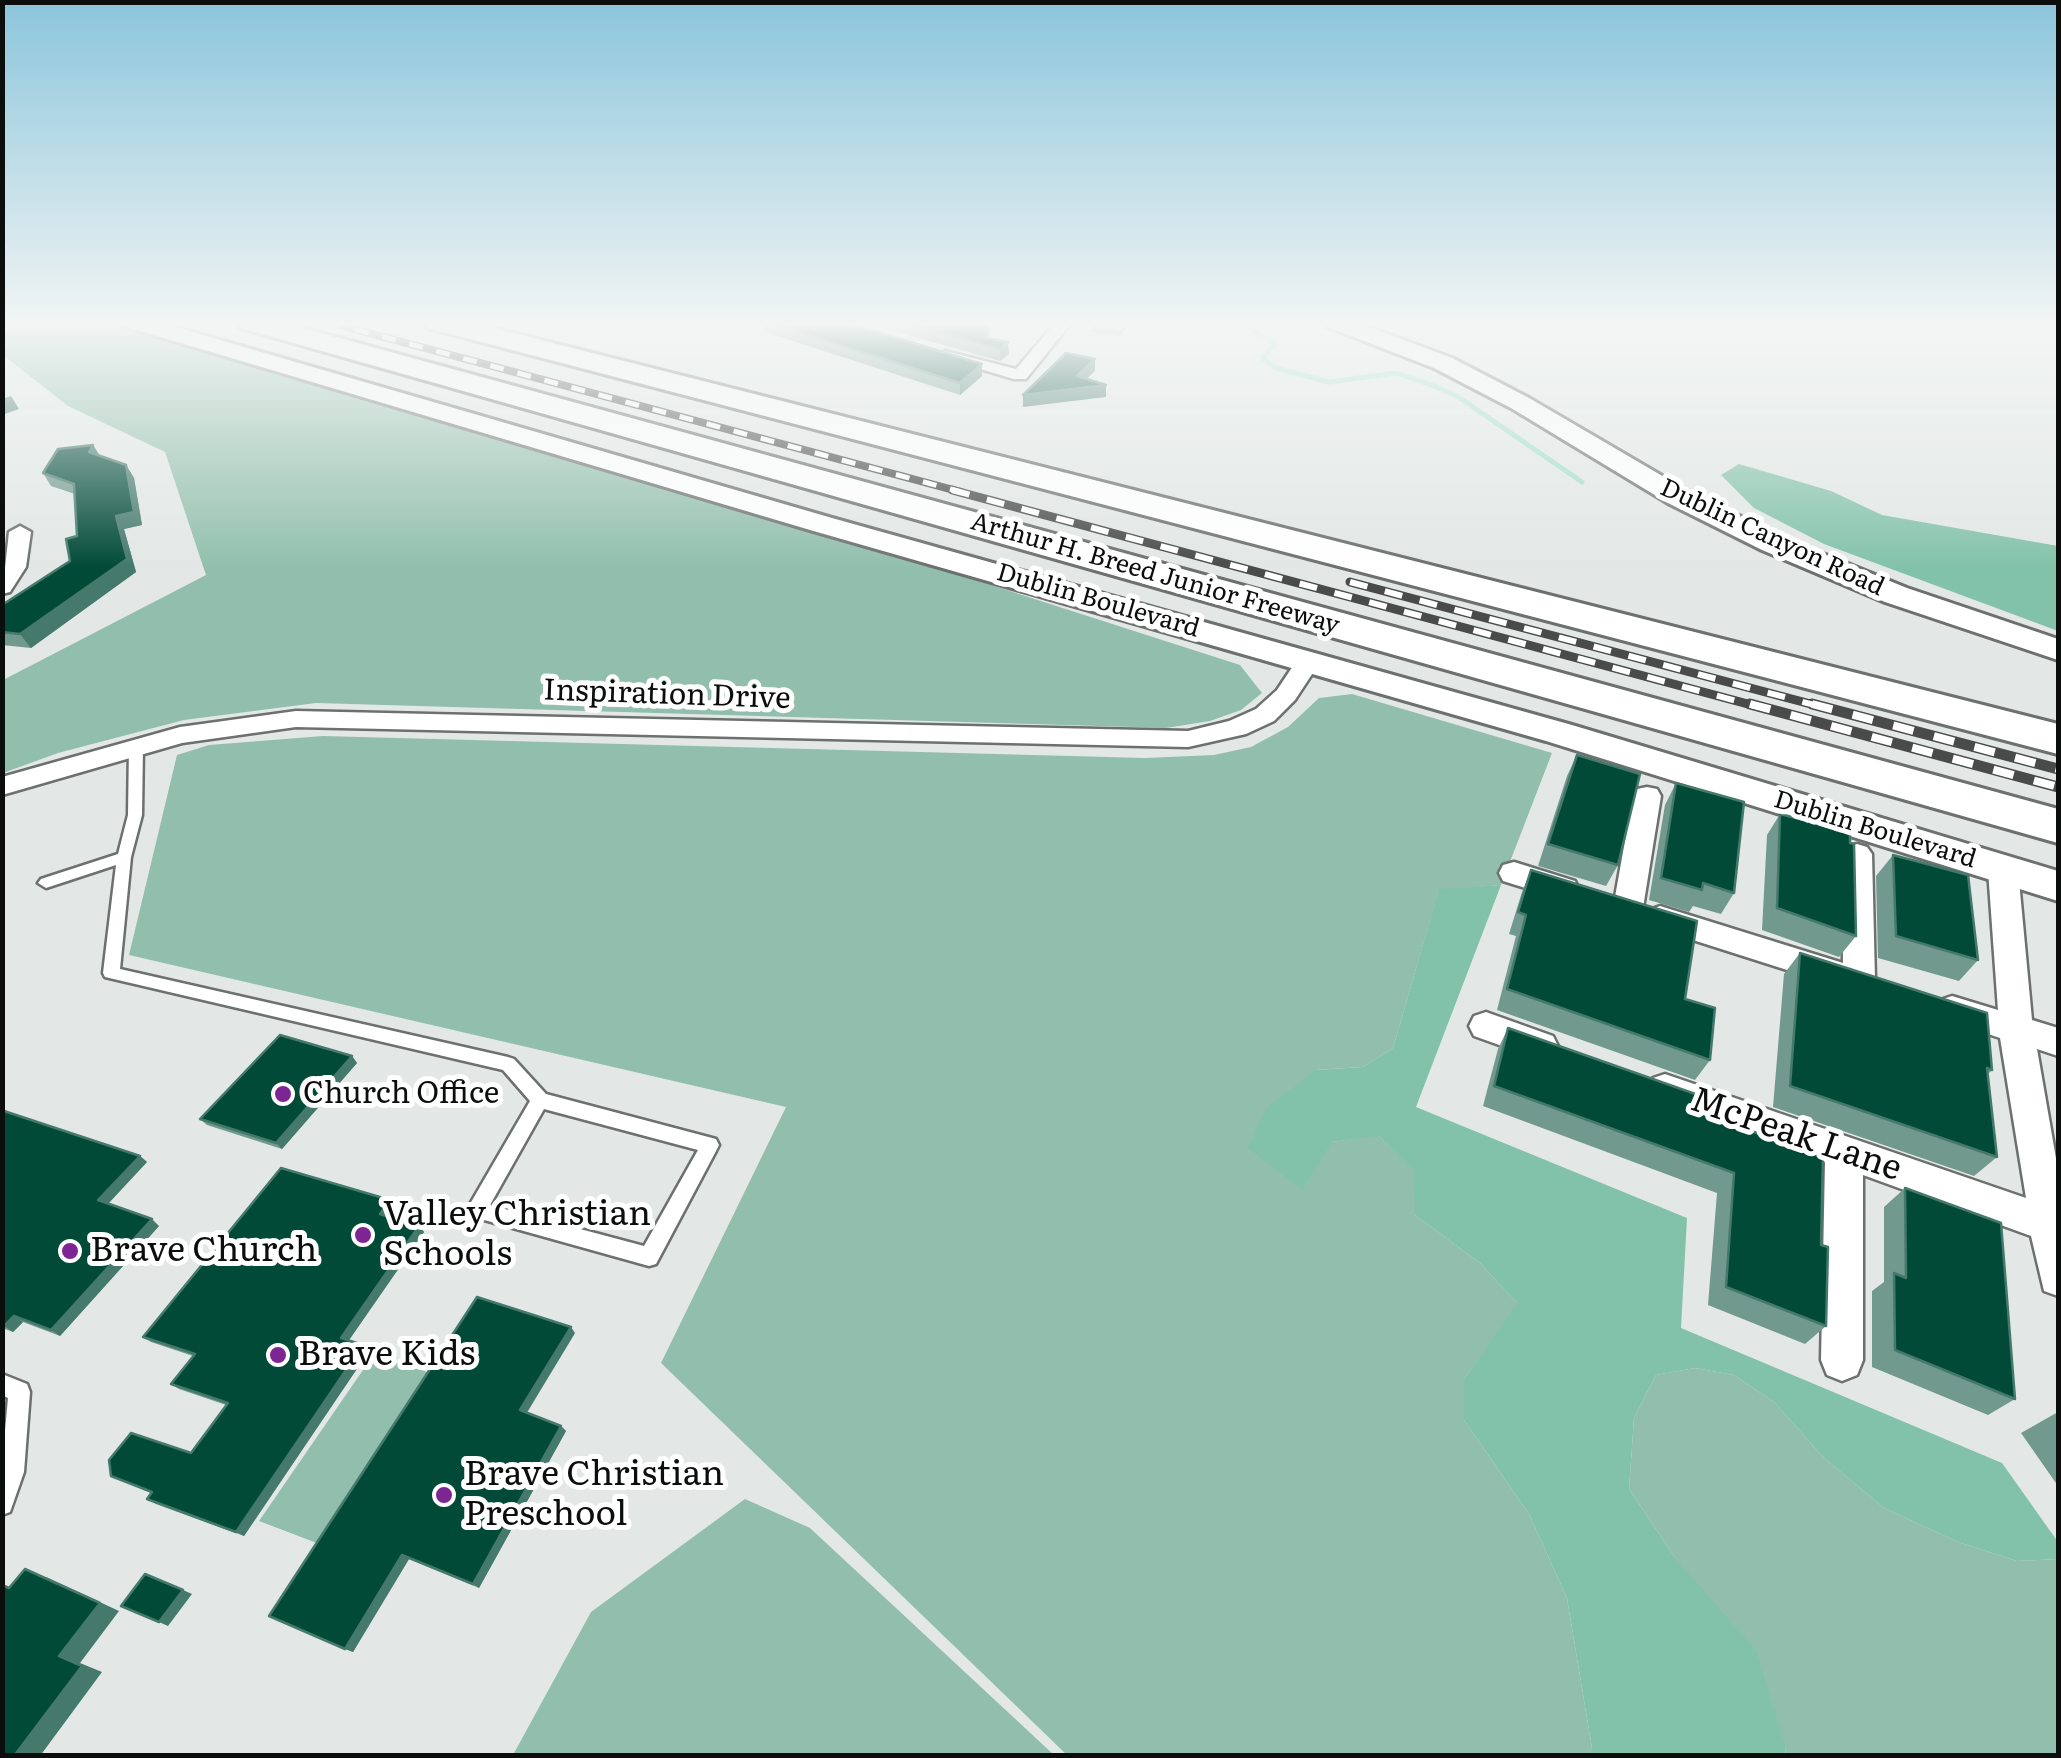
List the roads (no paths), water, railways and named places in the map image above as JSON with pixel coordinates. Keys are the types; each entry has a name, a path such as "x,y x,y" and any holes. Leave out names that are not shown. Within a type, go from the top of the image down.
{"highway":[{"name":"Arthur H. Breed Junior Freeway","path":"545,404 2058,826"},
{"name":"Arthur H. Breed Junior Freeway","path":"757,404 2058,739"}],"street":[{"name":"Dublin Boulevard","path":"419,404 1559,733 2058,886"},
{"name":"Dublin Canyon Road","path":"1522,404 1678,497 1773,544 1909,600 2058,650"},
{"path":"2,586 15,567 20,532"},
{"name":"Inspiration Drive","path":"2,786 136,746 240,724 322,719 1175,740 1214,735 1257,720 1280,703 1308,662"},
{"path":"1628,908 1647,796"},
{"path":"1857,854 1859,980"},
{"path":"2003,870 2016,1028 2054,1226 2058,1277"},
{"path":"1514,873 1894,991"},
{"path":"1929,1002 2058,1042"},
{"path":"1486,1026 1580,1059"},
{"name":"McPeak Lane","path":"1636,1079 2054,1226"},
{"path":"1842,1360 1844,1152"}],"lane":[{"path":"136,746 135,815 124,858 112,973 508,1064 540,1100 710,1146 650,1257 477,1210 540,1100"},
{"path":"46,883 124,858"},
{"path":"2,1384 19,1392 13,1472 2,1504"}],"waterway":[{"path":"1469,404 1582,482"}],"railway":[{"path":"633,404 961,492"},
{"path":"952,490 1759,707"},
{"path":"1350,582 1822,707"},
{"path":"1750,704 2058,787"},
{"path":"1812,704 2058,769"}],"place":[{"name":"Church Office","path":"283,1094"},
{"name":"Valley Christian Schools","path":"363,1235"},
{"name":"Brave Church","path":"70,1251"},
{"name":"Brave Kids","path":"278,1355"},
{"name":"Brave Christian Preschool","path":"444,1495"}]}
